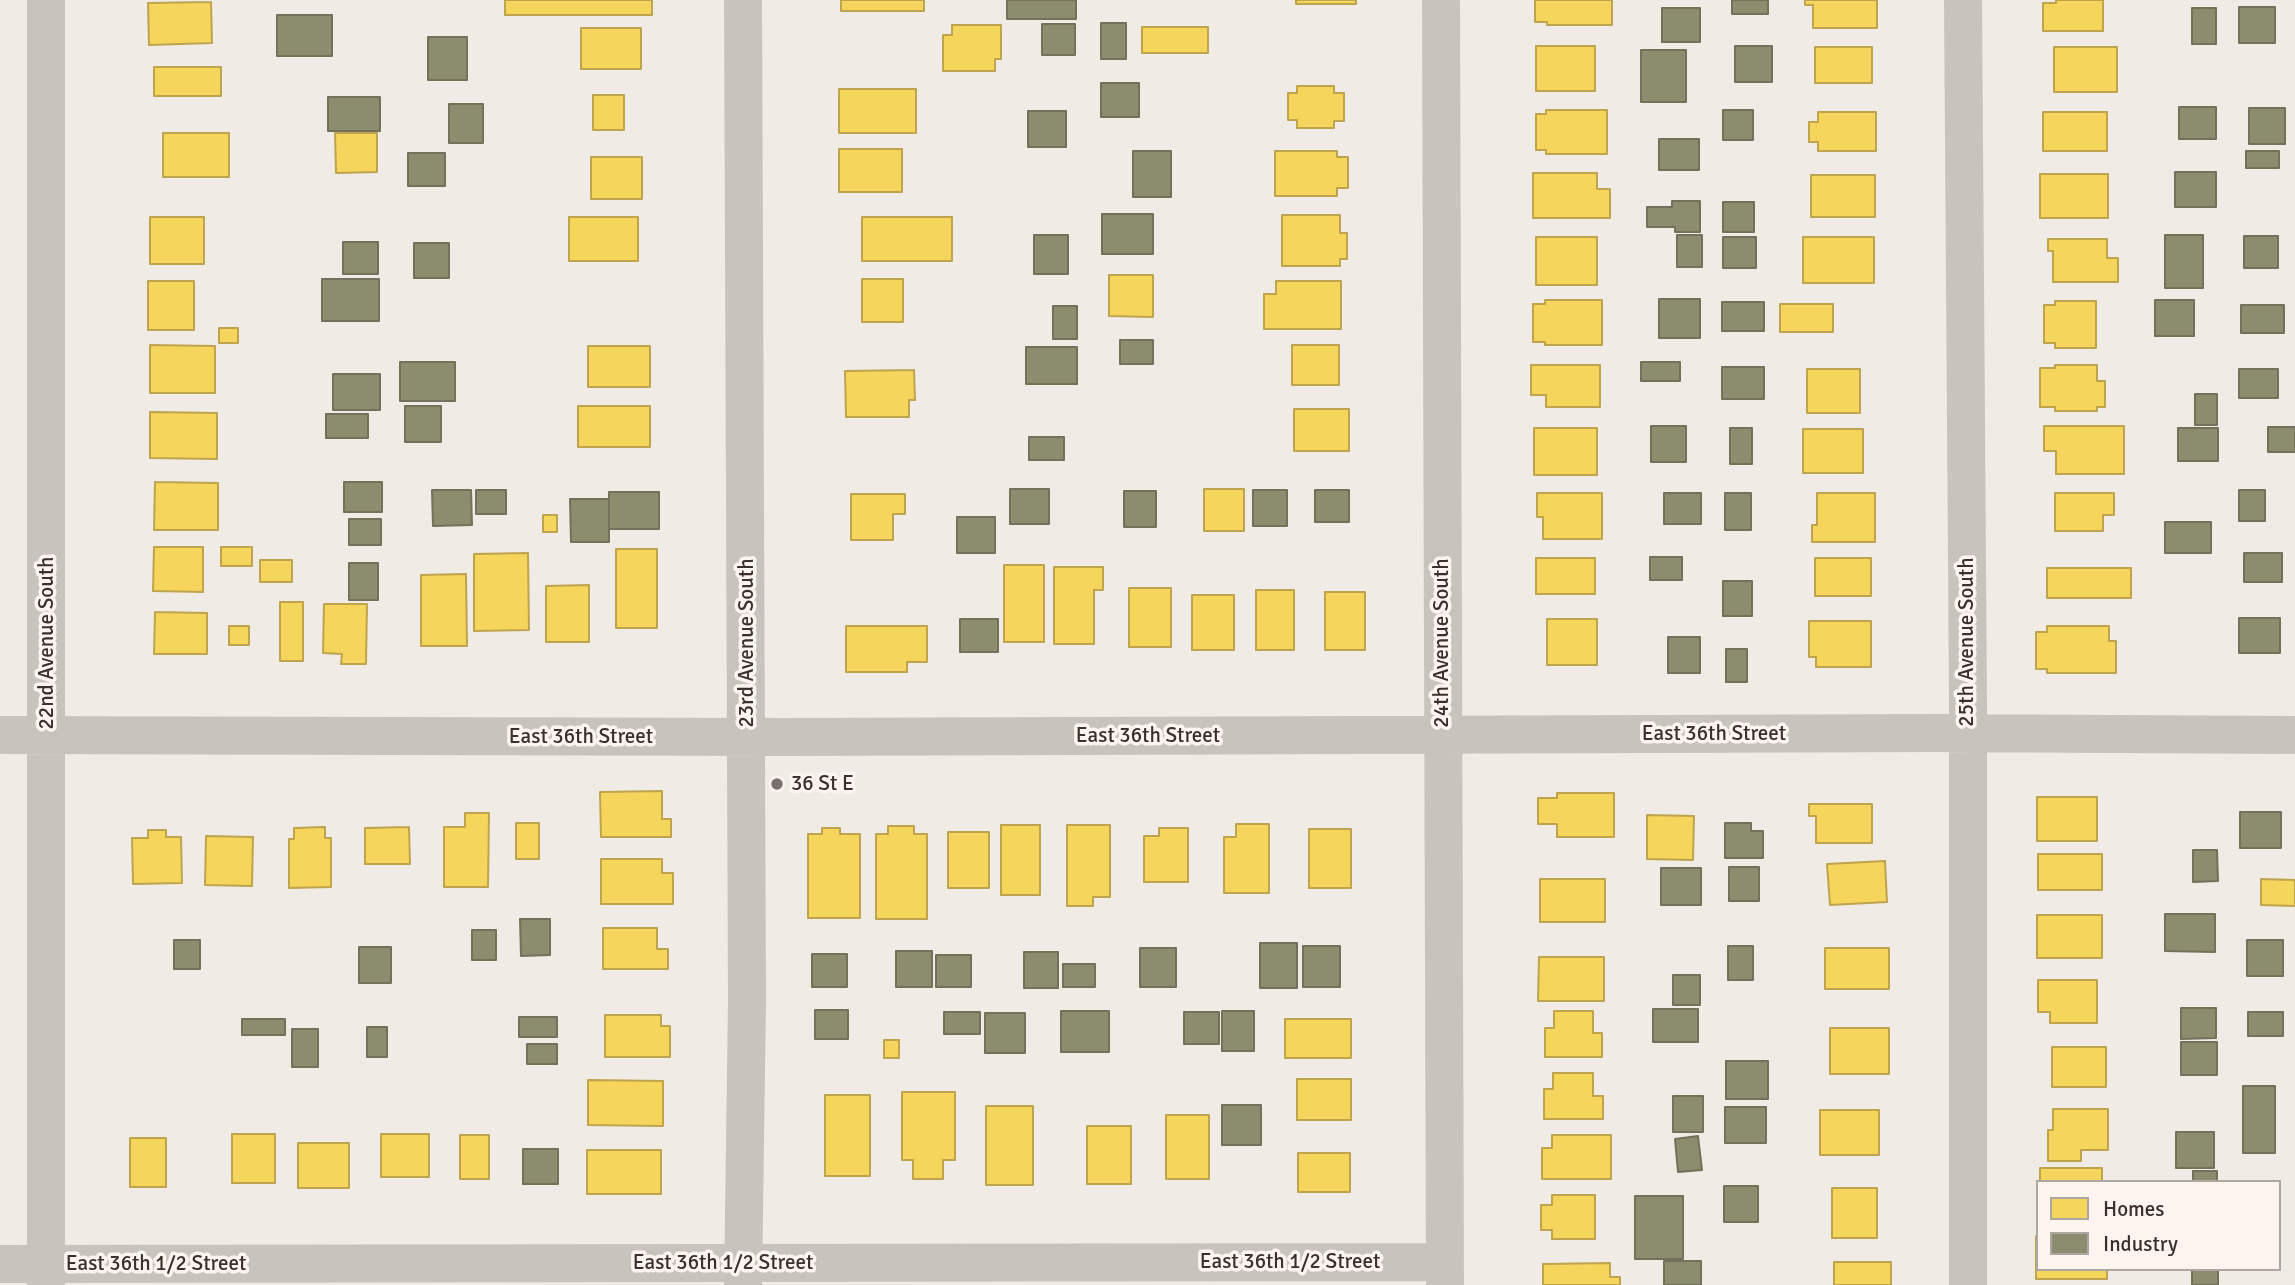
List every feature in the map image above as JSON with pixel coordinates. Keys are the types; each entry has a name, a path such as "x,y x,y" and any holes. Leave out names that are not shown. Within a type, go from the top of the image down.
{"street":[{"name":"22nd Avenue South","path":"46,0 47,1275"},
{"name":"23rd Avenue South","path":"743,0 747,737 743,1274"},
{"name":"24th Avenue South","path":"1441,0 1445,1274"},
{"name":"25th Avenue South","path":"1962,0 1968,733 1968,1285"},
{"name":"East 36th Street","path":"0,735 2295,735"},
{"name":"East 36th 1/2 Street","path":"0,1264 47,1275 1445,1274"}],"building: Homes":[{"path":"505,0 652,0 652,15 505,15"},
{"path":"841,0 924,0 924,11 841,11"},
{"path":"1296,0 1356,0 1356,4 1296,4"},
{"path":"1535,0 1612,0 1612,25 1547,25 1547,22 1535,22"},
{"path":"1805,0 1877,0 1877,28 1813,28 1813,5 1805,5"},
{"path":"2056,0 2103,0 2103,31 2043,31 2043,3 2056,3"},
{"path":"211,2 212,43 149,45 148,3"},
{"path":"952,25 1001,25 1001,59 995,59 995,71 943,71 943,35 952,35"},
{"path":"1142,27 1208,27 1208,53 1142,53"},
{"path":"581,28 641,28 641,69 581,69"},
{"path":"1536,46 1595,46 1595,91 1536,91"},
{"path":"1815,47 1872,47 1872,83 1815,83"},
{"path":"2054,47 2117,47 2117,92 2054,92"},
{"path":"154,67 221,67 221,96 154,96"},
{"path":"1297,86 1334,86 1334,93 1344,93 1344,121 1334,121 1334,128 1297,128 1297,120 1288,120 1288,93 1297,93"},
{"path":"839,89 916,89 916,133 839,133"},
{"path":"593,95 624,95 624,130 593,130"},
{"path":"1546,110 1607,110 1607,154 1546,154 1546,150 1536,150 1536,114 1546,114"},
{"path":"1818,112 1876,112 1876,151 1818,151 1818,142 1809,142 1809,122 1818,122"},
{"path":"2043,112 2107,112 2107,151 2043,151"},
{"path":"163,133 229,133 229,177 163,177"},
{"path":"335,133 377,133 377,172 336,173"},
{"path":"839,149 902,149 902,192 839,192"},
{"path":"1275,151 1337,151 1337,157 1348,157 1348,188 1337,188 1337,196 1275,196"},
{"path":"591,157 642,157 642,199 591,199"},
{"path":"1533,173 1597,173 1597,189 1610,189 1610,218 1533,218"},
{"path":"2040,174 2108,174 2108,218 2040,218"},
{"path":"1811,175 1875,175 1875,217 1811,217"},
{"path":"1282,215 1340,215 1340,233 1347,233 1347,259 1340,259 1340,266 1282,266"},
{"path":"150,217 204,217 204,264 150,264"},
{"path":"569,217 638,217 638,261 569,261"},
{"path":"862,217 952,217 952,261 862,261"},
{"path":"1536,237 1597,237 1597,285 1536,285"},
{"path":"1803,237 1874,237 1874,283 1803,283"},
{"path":"2048,239 2107,239 2107,258 2118,258 2118,282 2053,282 2053,251 2048,251"},
{"path":"1109,275 1153,275 1153,317 1109,316"},
{"path":"862,279 903,279 903,322 862,322"},
{"path":"148,281 194,281 194,330 148,330"},
{"path":"1276,281 1341,281 1341,329 1264,329 1264,294 1276,294"},
{"path":"1545,300 1602,300 1602,345 1545,345 1545,342 1533,342 1533,304 1545,304"},
{"path":"2055,301 2096,301 2096,348 2055,348 2055,343 2044,343 2044,305 2055,305"},
{"path":"1780,304 1833,304 1833,332 1780,332"},
{"path":"219,328 238,328 238,343 219,343"},
{"path":"150,345 215,346 215,393 150,393"},
{"path":"1292,345 1339,345 1339,385 1292,385"},
{"path":"588,346 650,346 650,387 588,387"},
{"path":"1531,365 1600,365 1600,407 1546,407 1546,395 1531,395"},
{"path":"2055,365 2097,365 2097,381 2105,381 2105,407 2097,407 2097,411 2055,411 2055,407 2040,407 2040,368 2055,368"},
{"path":"1807,369 1860,369 1860,413 1807,413"},
{"path":"914,370 915,400 909,400 909,417 846,417 845,371"},
{"path":"578,406 650,406 650,447 578,447"},
{"path":"1294,409 1349,409 1349,451 1294,451"},
{"path":"150,412 217,413 217,459 150,458"},
{"path":"2044,426 2124,426 2124,474 2056,474 2056,451 2044,451"},
{"path":"1534,428 1597,428 1597,475 1534,475"},
{"path":"1803,429 1863,429 1863,473 1803,473"},
{"path":"155,482 218,483 218,530 154,530"},
{"path":"1204,489 1244,489 1244,531 1204,531"},
{"path":"1537,493 1602,493 1602,539 1543,539 1543,517 1537,517"},
{"path":"1817,493 1875,493 1875,542 1812,542 1812,525 1817,525"},
{"path":"2055,493 2114,493 2114,515 2103,515 2103,531 2055,531"},
{"path":"851,494 905,494 905,514 893,514 893,540 851,540"},
{"path":"543,515 557,515 557,532 543,532"},
{"path":"154,547 203,547 203,592 153,591"},
{"path":"221,547 252,547 252,566 221,566"},
{"path":"616,549 657,549 657,628 616,628"},
{"path":"528,553 529,630 474,631 474,554"},
{"path":"1536,558 1595,558 1595,594 1536,594"},
{"path":"1815,558 1871,558 1871,596 1815,596"},
{"path":"260,560 292,560 292,582 260,582"},
{"path":"1004,565 1044,565 1044,642 1004,642"},
{"path":"1054,567 1103,567 1103,590 1094,590 1094,644 1054,644"},
{"path":"2047,568 2131,568 2131,598 2047,598"},
{"path":"466,574 467,646 421,646 421,575"},
{"path":"589,585 589,642 546,642 546,586"},
{"path":"1129,588 1171,588 1171,647 1129,647"},
{"path":"1256,590 1294,590 1294,650 1256,650"},
{"path":"1325,592 1365,592 1365,650 1325,650"},
{"path":"1192,595 1234,595 1234,650 1192,650"},
{"path":"280,602 303,602 303,661 280,661"},
{"path":"324,604 367,604 366,664 341,664 342,654 323,653"},
{"path":"155,612 207,613 207,654 154,654"},
{"path":"1547,619 1597,619 1597,665 1547,665"},
{"path":"1809,621 1871,621 1871,667 1816,667 1816,657 1809,657"},
{"path":"229,626 249,626 249,645 229,645"},
{"path":"846,626 927,626 927,662 907,662 907,672 846,672"},
{"path":"2047,626 2109,626 2109,641 2116,641 2116,673 2047,673 2047,669 2036,669 2036,632 2047,632"},
{"path":"662,791 662,819 671,819 671,837 601,837 600,792"},
{"path":"1557,793 1614,793 1614,837 1557,837 1557,824 1538,824 1538,798 1557,798"},
{"path":"2037,797 2097,797 2097,841 2037,841"},
{"path":"1809,804 1872,804 1872,843 1816,843 1816,816 1809,816"},
{"path":"465,813 489,813 488,887 444,887 444,827 465,827"},
{"path":"1647,815 1694,816 1693,860 1647,859"},
{"path":"516,823 539,823 539,859 516,859"},
{"path":"1236,824 1269,824 1269,893 1224,893 1224,837 1236,837"},
{"path":"1001,825 1040,825 1040,895 1001,895"},
{"path":"1067,825 1110,825 1110,897 1093,897 1093,906 1067,906"},
{"path":"888,826 914,826 914,834 927,834 927,919 876,919 876,834 888,834"},
{"path":"325,827 325,838 331,838 331,887 289,888 289,839 294,839 294,828"},
{"path":"409,827 410,864 365,864 365,828"},
{"path":"822,828 840,828 840,834 860,834 860,918 808,918 808,834 822,834"},
{"path":"1159,828 1188,828 1188,882 1144,882 1144,836 1159,836"},
{"path":"1309,829 1351,829 1351,888 1309,888"},
{"path":"148,830 166,830 166,837 181,837 182,883 133,884 132,838 148,838"},
{"path":"948,832 989,832 989,888 948,888"},
{"path":"206,836 253,837 252,886 205,885"},
{"path":"2038,854 2102,854 2102,890 2038,890"},
{"path":"601,859 662,859 662,873 673,873 673,904 601,904"},
{"path":"1885,861 1887,902 1830,905 1827,864"},
{"path":"1540,879 1605,879 1605,922 1540,922"},
{"path":"2261,879 2295,880 2295,906 2261,905"},
{"path":"2037,915 2102,915 2102,958 2037,958"},
{"path":"603,928 657,928 657,949 668,949 668,969 603,969"},
{"path":"1825,948 1889,948 1889,989 1825,989"},
{"path":"1539,957 1604,957 1604,1001 1538,1001"},
{"path":"2038,980 2097,980 2097,1023 2050,1023 2050,1012 2038,1012"},
{"path":"1554,1011 1593,1011 1593,1033 1602,1033 1602,1057 1545,1057 1545,1028 1554,1028"},
{"path":"605,1015 661,1015 661,1026 670,1026 670,1057 605,1057"},
{"path":"1285,1019 1351,1019 1351,1058 1285,1058"},
{"path":"1830,1028 1889,1028 1889,1074 1830,1074"},
{"path":"884,1040 899,1040 899,1058 884,1058"},
{"path":"2052,1047 2106,1047 2106,1087 2052,1087"},
{"path":"1553,1073 1593,1073 1593,1096 1603,1096 1603,1119 1544,1119 1544,1089 1553,1089"},
{"path":"1297,1079 1351,1079 1351,1120 1297,1120"},
{"path":"588,1080 663,1081 663,1126 588,1125"},
{"path":"902,1092 955,1092 955,1160 943,1160 943,1179 913,1179 913,1160 902,1160"},
{"path":"825,1095 870,1095 870,1176 825,1176"},
{"path":"986,1106 1033,1106 1033,1185 986,1185"},
{"path":"2053,1109 2108,1109 2108,1150 2081,1150 2081,1161 2048,1161 2048,1130 2053,1130"},
{"path":"1820,1110 1879,1110 1879,1155 1820,1155"},
{"path":"1166,1115 1209,1115 1209,1179 1166,1179"},
{"path":"1087,1126 1131,1126 1131,1184 1087,1184"},
{"path":"232,1134 275,1134 275,1183 232,1183"},
{"path":"381,1134 429,1134 429,1177 381,1177"},
{"path":"460,1135 489,1135 489,1179 460,1179"},
{"path":"1552,1135 1611,1135 1611,1179 1542,1179 1542,1148 1552,1148"},
{"path":"130,1138 166,1138 166,1187 130,1187"},
{"path":"298,1143 349,1143 349,1188 298,1188"},
{"path":"587,1150 661,1150 661,1194 587,1194"},
{"path":"1298,1153 1350,1153 1350,1192 1298,1192"},
{"path":"2040,1168 2102,1168 2102,1180 2040,1180"},
{"path":"1832,1188 1877,1188 1877,1238 1832,1238"},
{"path":"1552,1195 1595,1195 1595,1239 1552,1239 1552,1230 1541,1230 1541,1205 1552,1205"},
{"path":"1834,1262 1891,1262 1891,1285 1834,1285"},
{"path":"1610,1263 1610,1277 1620,1277 1620,1285 1543,1285 1543,1264"},
{"path":"2036,1271 2107,1271 2107,1279 2036,1279"}],"building: Industry":[{"path":"1007,0 1076,0 1076,19 1007,19"},
{"path":"1732,0 1768,0 1768,14 1732,14"},
{"path":"2239,7 2275,7 2275,43 2239,43"},
{"path":"1662,8 1700,8 1700,42 1662,42"},
{"path":"2192,8 2216,8 2216,44 2192,44"},
{"path":"277,15 332,15 332,56 277,56"},
{"path":"1101,23 1126,23 1126,59 1101,59"},
{"path":"1042,24 1075,24 1075,55 1042,55"},
{"path":"428,37 467,37 467,80 428,80"},
{"path":"1735,46 1772,46 1772,82 1735,82"},
{"path":"1641,50 1686,50 1686,102 1641,102"},
{"path":"1101,83 1139,83 1139,117 1101,117"},
{"path":"328,97 380,97 380,131 328,131"},
{"path":"449,104 483,104 483,143 449,143"},
{"path":"2179,107 2216,107 2216,139 2179,139"},
{"path":"2249,108 2285,108 2285,144 2249,144"},
{"path":"1723,110 1753,110 1753,140 1723,140"},
{"path":"1028,111 1066,111 1066,147 1028,147"},
{"path":"1659,139 1699,139 1699,170 1659,170"},
{"path":"1133,151 1171,151 1171,197 1133,197"},
{"path":"2246,151 2279,151 2279,168 2246,168"},
{"path":"408,153 445,153 445,186 408,186"},
{"path":"2175,172 2216,172 2216,207 2175,207"},
{"path":"1672,201 1700,201 1700,232 1675,232 1675,227 1647,227 1647,207 1672,207"},
{"path":"1723,202 1754,202 1754,232 1723,232"},
{"path":"1102,214 1153,214 1153,254 1102,254"},
{"path":"1034,235 1068,235 1068,274 1034,274"},
{"path":"1677,235 1702,235 1702,267 1677,267"},
{"path":"2165,235 2203,235 2203,288 2165,288"},
{"path":"2244,236 2278,236 2278,268 2244,268"},
{"path":"1723,237 1756,237 1756,268 1723,268"},
{"path":"343,242 378,242 378,274 343,274"},
{"path":"414,243 449,243 449,278 414,278"},
{"path":"322,279 379,279 379,321 322,321"},
{"path":"1659,299 1700,299 1700,338 1659,338"},
{"path":"2155,300 2194,300 2194,336 2155,336"},
{"path":"1722,302 1764,302 1764,331 1722,331"},
{"path":"2241,305 2284,305 2284,333 2241,333"},
{"path":"1053,306 1077,306 1077,339 1053,339"},
{"path":"1120,340 1153,340 1153,364 1120,364"},
{"path":"1026,347 1077,347 1077,384 1026,384"},
{"path":"400,362 455,362 455,401 400,401"},
{"path":"1641,362 1680,362 1680,381 1641,381"},
{"path":"1722,367 1764,367 1764,399 1722,399"},
{"path":"2239,369 2278,369 2278,398 2239,398"},
{"path":"333,374 380,374 380,410 333,410"},
{"path":"2195,394 2217,394 2217,425 2195,425"},
{"path":"405,406 441,406 441,442 405,442"},
{"path":"326,414 368,414 368,438 326,438"},
{"path":"1651,426 1686,426 1686,462 1651,462"},
{"path":"2268,427 2295,427 2295,452 2268,452"},
{"path":"1730,428 1752,428 1752,464 1730,464"},
{"path":"2178,428 2218,428 2218,461 2178,461"},
{"path":"1029,437 1064,437 1064,460 1029,460"},
{"path":"344,482 382,482 382,512 344,512"},
{"path":"1010,489 1049,489 1049,524 1010,524"},
{"path":"432,490 471,490 472,525 433,526"},
{"path":"476,490 506,490 506,514 476,514"},
{"path":"1253,490 1287,490 1287,526 1253,526"},
{"path":"1315,490 1349,490 1349,522 1315,522"},
{"path":"2239,490 2265,490 2265,521 2239,521"},
{"path":"1124,491 1156,491 1156,527 1124,527"},
{"path":"609,492 659,492 659,529 609,529"},
{"path":"1664,493 1701,493 1701,524 1664,524"},
{"path":"1725,493 1751,493 1751,530 1725,530"},
{"path":"570,499 609,499 609,542 571,542"},
{"path":"957,517 995,517 995,553 957,553"},
{"path":"349,519 381,519 381,545 349,545"},
{"path":"2165,522 2211,522 2211,553 2165,553"},
{"path":"2244,553 2282,553 2282,582 2244,582"},
{"path":"1650,557 1682,557 1682,580 1650,580"},
{"path":"349,563 378,563 378,600 349,600"},
{"path":"1723,581 1752,581 1752,616 1723,616"},
{"path":"2239,618 2280,618 2280,653 2239,653"},
{"path":"960,619 998,619 998,652 960,652"},
{"path":"1668,637 1700,637 1700,673 1668,673"},
{"path":"1726,649 1747,649 1747,682 1726,682"},
{"path":"2240,812 2281,812 2281,848 2240,848"},
{"path":"1725,823 1751,823 1751,831 1763,831 1763,858 1725,858"},
{"path":"2193,850 2217,850 2218,881 2193,882"},
{"path":"1729,867 1759,867 1759,901 1729,901"},
{"path":"1661,868 1701,868 1701,905 1661,905"},
{"path":"2165,914 2215,914 2215,952 2165,951"},
{"path":"520,919 550,919 550,955 521,956"},
{"path":"472,930 496,930 496,960 472,960"},
{"path":"174,940 200,940 200,969 174,969"},
{"path":"2247,940 2283,940 2283,976 2247,976"},
{"path":"1260,943 1297,943 1297,988 1260,988"},
{"path":"1303,946 1340,946 1340,987 1303,987"},
{"path":"1728,946 1753,946 1753,980 1728,980"},
{"path":"359,947 391,947 391,983 359,983"},
{"path":"1140,948 1176,948 1176,987 1140,987"},
{"path":"896,951 932,951 932,987 896,987"},
{"path":"1024,952 1058,952 1058,988 1024,988"},
{"path":"812,954 847,954 847,987 812,987"},
{"path":"936,955 971,955 971,987 936,987"},
{"path":"1063,964 1095,964 1095,987 1063,987"},
{"path":"1673,975 1700,975 1700,1005 1673,1005"},
{"path":"2181,1008 2216,1008 2216,1038 2181,1039"},
{"path":"1653,1009 1698,1009 1698,1042 1653,1042"},
{"path":"815,1010 848,1010 848,1039 815,1039"},
{"path":"1061,1011 1109,1011 1109,1052 1061,1052"},
{"path":"1222,1011 1254,1011 1254,1051 1222,1051"},
{"path":"944,1012 980,1012 980,1034 944,1034"},
{"path":"1184,1012 1219,1012 1219,1044 1184,1044"},
{"path":"2248,1012 2283,1012 2283,1036 2248,1036"},
{"path":"985,1013 1025,1013 1025,1053 985,1053"},
{"path":"519,1017 557,1017 557,1037 519,1037"},
{"path":"242,1019 285,1019 285,1035 242,1035"},
{"path":"367,1027 387,1027 387,1057 367,1057"},
{"path":"292,1029 318,1029 318,1067 292,1067"},
{"path":"2181,1042 2217,1042 2217,1075 2181,1075"},
{"path":"527,1044 557,1044 557,1064 527,1064"},
{"path":"1726,1061 1768,1061 1768,1099 1726,1099"},
{"path":"2243,1086 2275,1086 2275,1153 2243,1153"},
{"path":"1673,1096 1703,1096 1703,1132 1673,1132"},
{"path":"1222,1105 1261,1105 1261,1145 1222,1145"},
{"path":"1725,1107 1766,1107 1766,1143 1725,1143"},
{"path":"2176,1132 2214,1132 2214,1168 2176,1168"},
{"path":"1698,1136 1702,1170 1678,1172 1675,1139"},
{"path":"523,1149 558,1149 558,1184 523,1184"},
{"path":"2193,1171 2217,1171 2217,1180 2193,1180"},
{"path":"1724,1186 1758,1186 1758,1222 1724,1222"},
{"path":"1635,1196 1683,1196 1683,1259 1635,1259"},
{"path":"1664,1261 1701,1261 1701,1285 1664,1285"},
{"path":"2192,1271 2218,1271 2218,1285 2192,1285"}],"place":[{"name":"36 St E","path":"777,784"}]}
